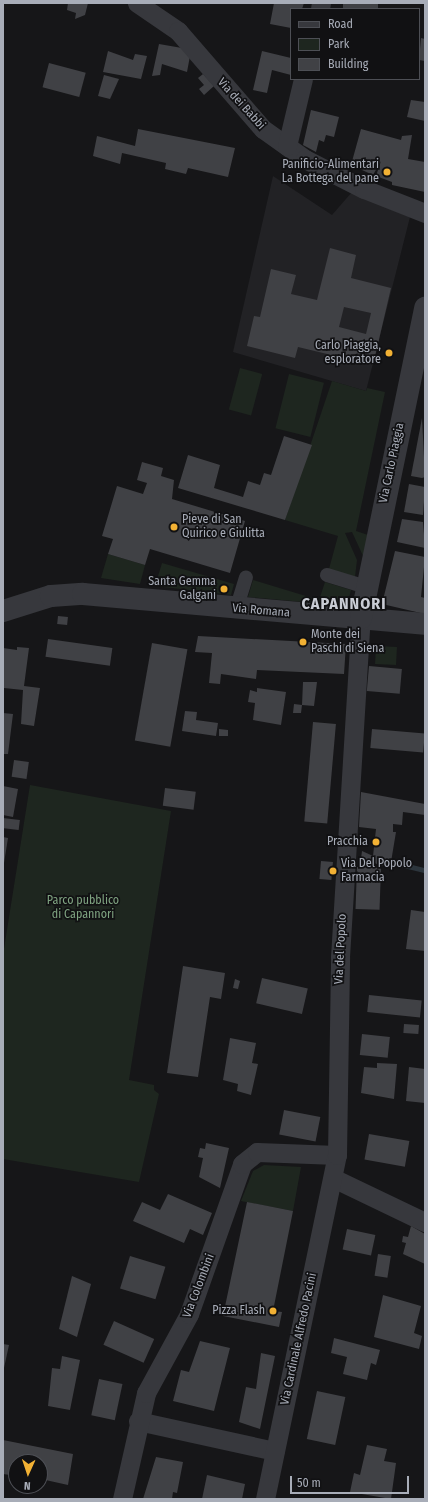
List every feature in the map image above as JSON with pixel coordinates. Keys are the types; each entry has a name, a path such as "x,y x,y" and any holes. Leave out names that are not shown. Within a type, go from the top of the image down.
{"street":[{"name":"Via dei Babbi","path":"137,3 178,31 263,129 287,146 364,189 425,213"},
{"path":"287,146 303,80"},
{"name":"Via Carlo Piaggia","path":"361,618 366,587 425,308"},
{"path":"327,575 366,587"},
{"path":"236,610 246,578"},
{"name":"Via Romana","path":"3,611 51,596 83,594 236,610 361,618 425,624"},
{"name":"Via del Popolo","path":"333,1178 337,1155 340,957 361,618"},
{"name":"Via Colombini","path":"122,1499 138,1421 155,1371 182,1328 204,1276 242,1164 257,1152 337,1155"},
{"path":"333,1178 425,1222"},
{"name":"Via Cardinale Alfredo Pacini","path":"265,1499 333,1178"},
{"path":"138,1421 275,1451"}],"shaded area":[{"path":"273,176 332,215 352,192 410,217 366,391 233,352"}],"green space":[{"path":"240,368 262,374 251,415 229,410"},
{"path":"289,374 324,383 310,437 275,428"},
{"path":"332,381 366,391 367,388 385,392 356,531 368,535 364,558 352,532 345,533 357,560 355,577 329,569 338,536 285,520"},
{"path":"108,554 145,565 140,584 101,578"},
{"path":"162,563 234,584 231,595 155,586"},
{"path":"253,580 319,600 325,582 351,590 347,606 248,597"},
{"path":"376,646 397,647 396,665 375,664"},
{"name":"Parco pubblico di Capannori","path":"30,785 171,811 129,1080 154,1085 154,1090 159,1094 139,1182 3,1159 3,955"},
{"path":"264,1165 301,1167 293,1211 241,1201 253,1171"}],"building":[{"path":"68,3 88,3 85,15 75,19 76,13 67,10"},
{"path":"274,3 304,3 302,8 290,8 290,28 270,24"},
{"path":"343,3 378,3 378,8 343,8"},
{"path":"421,38 425,39 425,61 420,60"},
{"path":"159,44 182,48 190,56 187,72 162,64 160,75 152,76"},
{"path":"108,51 133,60 135,54 147,56 141,79 103,72"},
{"path":"262,51 290,58 290,75 272,70 267,93 253,90"},
{"path":"49,63 86,73 79,97 43,87"},
{"path":"203,74 214,86 204,95 199,89 204,85 198,78"},
{"path":"104,75 119,79 110,99 98,96"},
{"path":"411,100 425,102 425,121 407,117"},
{"path":"311,110 339,117 334,137 326,135 324,142 319,140 316,152 303,145"},
{"path":"138,129 235,148 228,177 188,168 186,174 165,169 166,163 122,153 120,164 93,156 97,136 135,146"},
{"path":"361,129 401,140 402,136 412,135 408,159 425,162 425,192 392,185 392,182 376,176 381,161 373,175 351,165"},
{"path":"330,248 356,255 351,278 391,288 373,365 298,347 295,358 247,346 254,316 260,317 271,269 296,275 291,294 317,300","holes":["344,307 371,313 366,334 339,327"]},
{"path":"422,418 425,477 422,478 411,476"},
{"path":"284,436 312,445 285,520 178,488 188,455 220,465 214,488 243,497 248,481 260,485 264,473 271,475"},
{"name":"Pieve di San Quirico e Giulitta","path":"142,462 163,468 161,476 174,480 172,499 245,521 230,573 150,549 145,565 108,554 113,539 102,536 117,486 143,494 147,483 137,480"},
{"path":"409,484 425,487 423,515 404,512"},
{"path":"402,519 423,522 425,548 397,542"},
{"path":"395,551 425,557 421,597 425,598 425,614 382,604"},
{"path":"58,616 68,617 67,625 57,624"},
{"path":"198,636 346,644 344,674 257,670 256,679 221,674 220,684 209,683 212,653 195,652"},
{"path":"48,639 112,648 110,666 45,657"},
{"path":"152,643 187,649 170,747 135,740"},
{"path":"17,647 29,648 24,686 40,688 34,726 21,724 23,690 4,688 3,648 17,650"},
{"path":"369,666 402,669 400,694 367,691"},
{"path":"303,682 317,682 314,706 302,705"},
{"path":"257,688 286,692 281,725 253,720 255,703 248,702 250,690 257,692"},
{"path":"294,704 302,705 301,713 293,713"},
{"path":"185,711 197,712 196,720 218,723 216,736 182,731"},
{"path":"3,713 13,714 8,754 3,754"},
{"path":"313,722 336,724 327,824 304,822"},
{"path":"219,729 228,730 228,736 219,736"},
{"path":"372,729 425,734 423,753 370,748"},
{"path":"14,760 29,762 26,779 12,777"},
{"path":"3,786 18,789 13,817 3,815"},
{"path":"165,788 196,792 194,810 163,806"},
{"path":"361,792 425,804 425,815 403,812 402,825 393,824 393,832 396,832 390,868 361,859 362,851 373,856 376,829 359,827"},
{"path":"3,818 20,820 19,830 3,828"},
{"path":"3,837 8,838 4,863 3,863"},
{"path":"321,861 333,862 331,880 319,879"},
{"path":"357,867 381,868 380,910 356,909"},
{"path":"411,910 425,912 425,951 406,949"},
{"path":"183,966 225,973 221,999 210,997 198,1077 167,1073"},
{"path":"262,978 308,989 302,1014 256,1003"},
{"path":"235,979 240,981 238,989 233,988"},
{"path":"369,995 422,1001 420,1017 367,1012"},
{"path":"404,1024 419,1025 418,1034 403,1033"},
{"path":"362,1034 390,1037 388,1058 360,1055"},
{"path":"230,1038 256,1043 252,1063 258,1064 251,1095 237,1091 238,1084 223,1080"},
{"path":"377,1063 397,1064 394,1099 361,1093 364,1067 377,1068"},
{"path":"409,1067 425,1069 425,1103 406,1101"},
{"path":"284,1110 320,1117 316,1142 279,1135"},
{"path":"369,1134 409,1141 405,1167 364,1160"},
{"path":"206,1143 229,1148 220,1188 199,1177 203,1158 198,1157 200,1148 205,1149"},
{"path":"168,1194 212,1213 203,1235 190,1229 184,1243 133,1221 142,1202 160,1210"},
{"path":"247,1202 293,1211 273,1311 282,1312 279,1327 223,1316"},
{"path":"411,1226 425,1234 425,1264 403,1254 406,1243 402,1242 403,1236 408,1237"},
{"path":"347,1229 375,1235 371,1256 343,1250"},
{"path":"378,1254 391,1256 387,1278 375,1276"},
{"path":"130,1256 165,1267 155,1299 120,1289"},
{"path":"72,1276 91,1284 77,1337 59,1329"},
{"path":"383,1295 421,1306 414,1333 422,1336 419,1349 374,1337"},
{"path":"114,1321 154,1339 144,1363 103,1345"},
{"path":"334,1338 380,1350 376,1365 371,1363 367,1380 343,1374 347,1357 331,1353"},
{"path":"200,1341 230,1348 214,1411 173,1401 181,1370 189,1372"},
{"path":"3,1344 9,1345 4,1368 3,1368"},
{"path":"261,1353 275,1356 260,1429 239,1422 246,1387 256,1389"},
{"path":"62,1356 80,1360 70,1410 48,1406 52,1368 60,1369"},
{"path":"99,1379 122,1384 115,1420 91,1415"},
{"path":"317,1391 345,1397 335,1445 307,1439"},
{"path":"3,1440 73,1454 68,1485 48,1481 48,1454 8,1454 8,1475 3,1474"},
{"path":"367,1445 387,1449 384,1461 396,1463 391,1499 350,1492 354,1473 360,1475"},
{"path":"156,1457 183,1462 177,1493 173,1492 172,1499 143,1499"},
{"path":"207,1475 245,1484 242,1499 202,1499"}],"waterway":[{"path":"392,862 425,870"}],"place":[{"name":"Panificio-Alimentari La Bottega del pane","path":"387,172"},
{"name":"Carlo Piaggia, esploratore","path":"389,353"},
{"name":"Pieve di San Quirico e Giulitta","path":"174,527"},
{"name":"Santa Gemma Galgani","path":"224,589"},
{"name":"Monte dei Paschi di Siena","path":"303,642"},
{"name":"Pracchia","path":"376,842"},
{"name":"Via Del Popolo Farmacia","path":"333,871"},
{"name":"Pizza Flash","path":"273,1311"}],"district":[{"name":"CAPANNORI","path":"344,604"}]}
